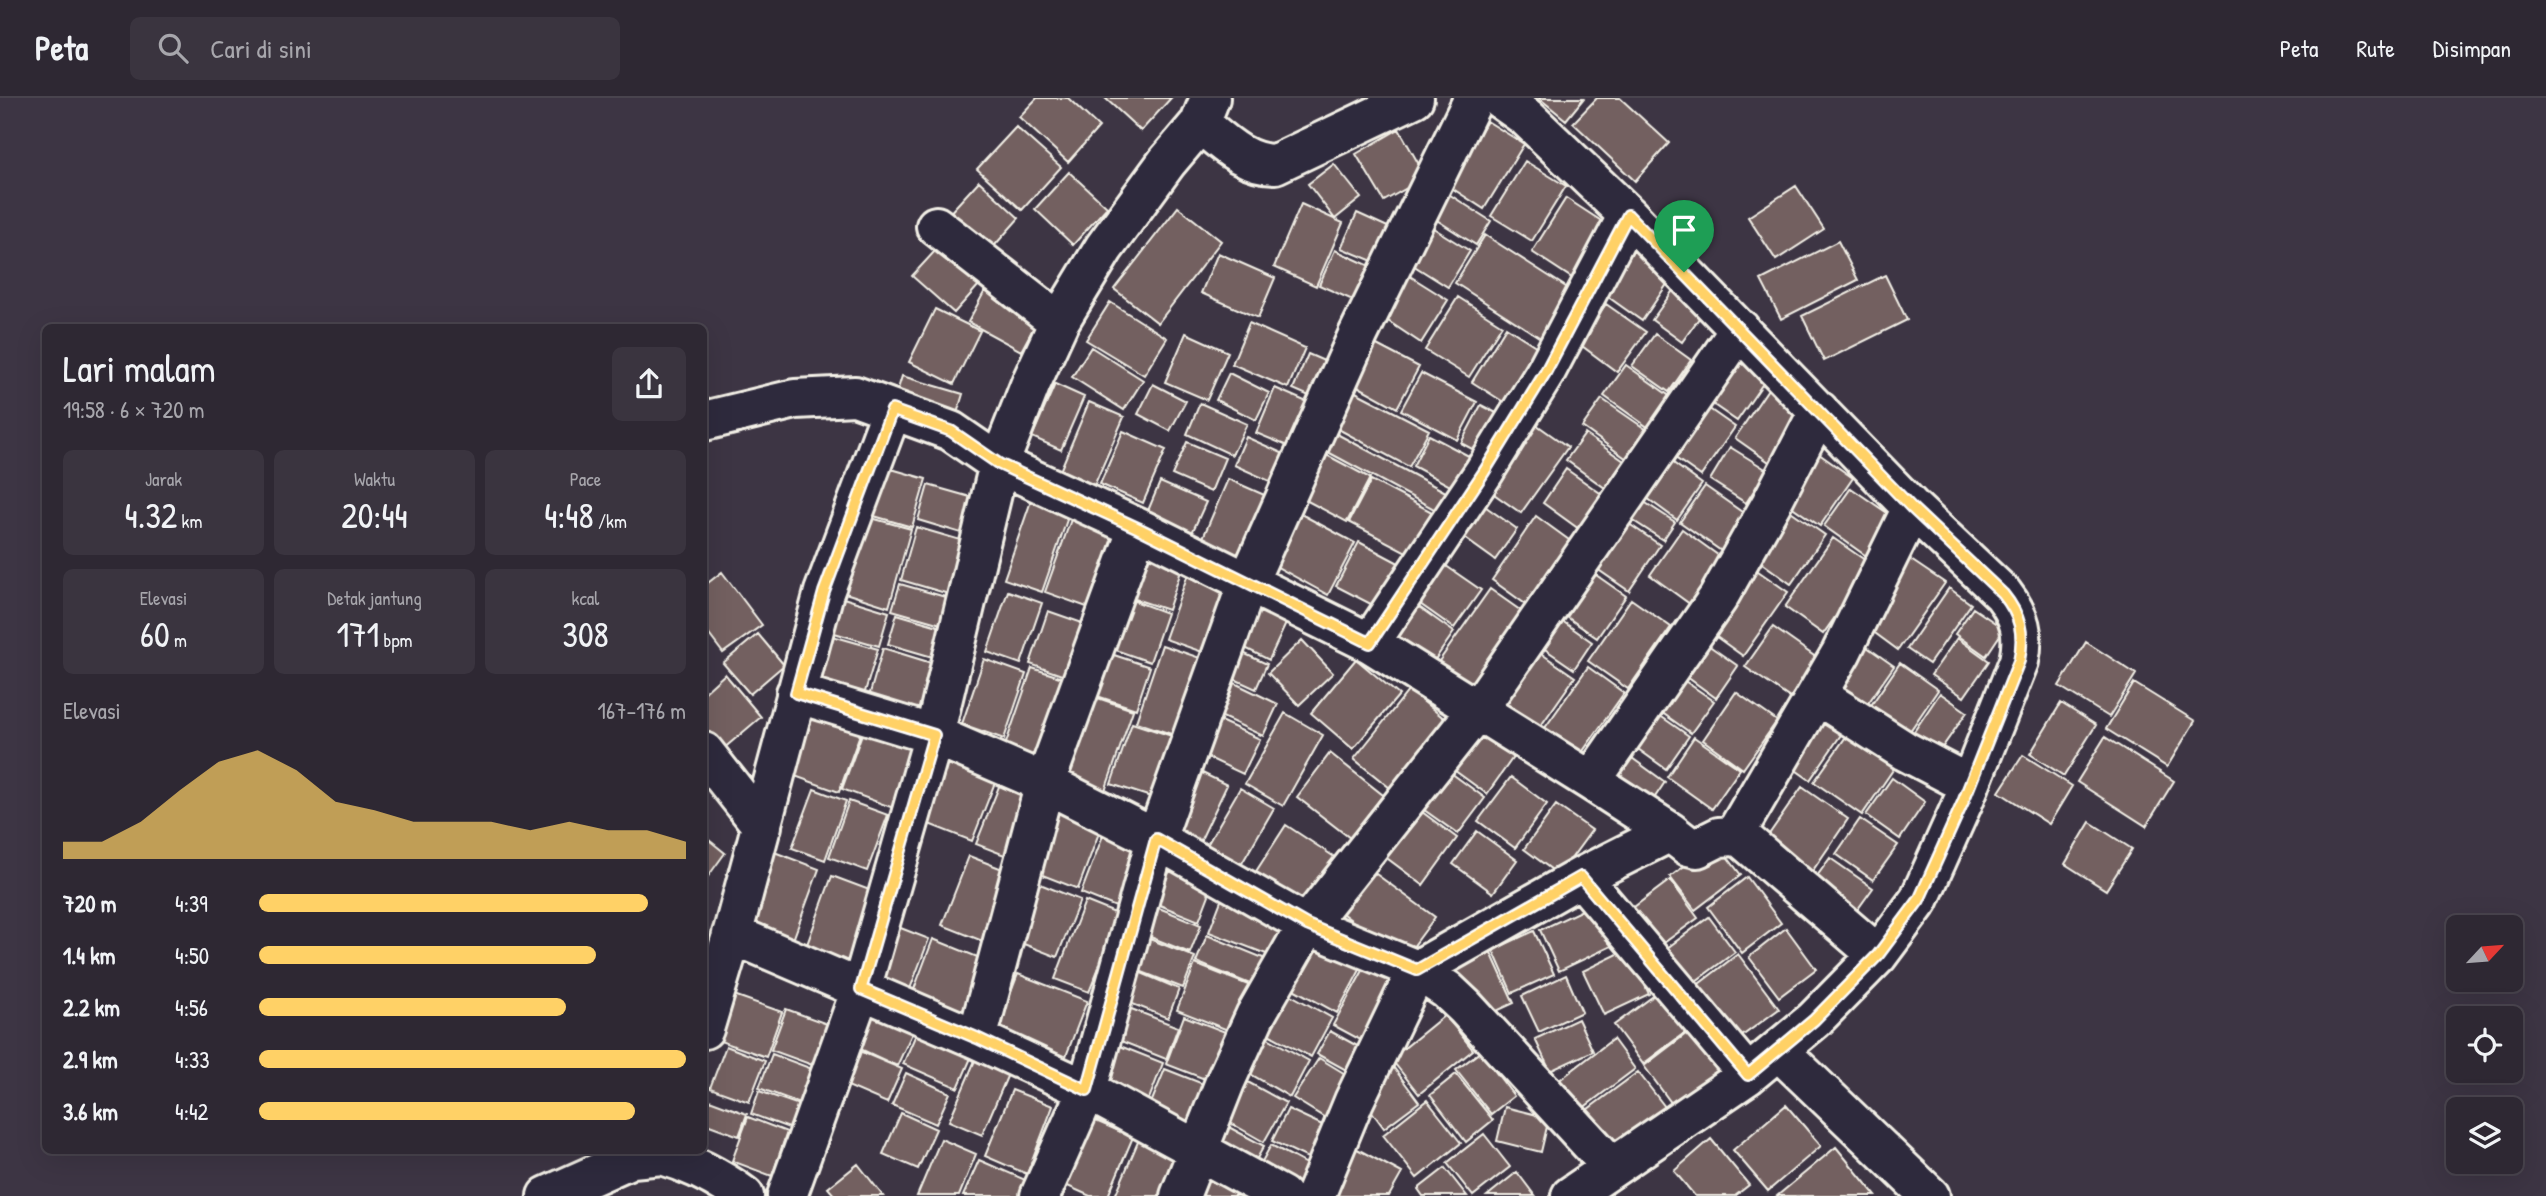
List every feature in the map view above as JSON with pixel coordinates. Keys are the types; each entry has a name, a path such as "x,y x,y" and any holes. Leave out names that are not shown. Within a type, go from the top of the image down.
{"street":[{"path":"788,1196 861,989 934,735 999,464 1059,322 1104,248 1205,111 1238,153 1251,160 1275,163 1414,98"},
{"path":"1040,1196 1087,1090 1156,839 1248,582 1358,334 1474,98"},
{"path":"1499,98 1527,117 1628,215 1912,508 2003,594 2021,624 2022,645 2019,661 1970,785 1919,900 1878,955 1814,1020 1748,1075 1571,1196"},
{"path":"1370,643 1484,472 1545,373 1628,215"},
{"path":"936,226 1059,322"},
{"path":"1180,1196 1225,1082 1255,1016 1307,925 1478,709 1740,329"},
{"path":"707,420 795,399 855,396 951,431 999,464 1138,528 1370,643 1694,848 1719,837 1734,836 1743,839 1878,955"},
{"path":"707,1019 824,592 892,410"},
{"path":"1591,781 1718,598 1771,505 1819,411"},
{"path":"1734,836 1841,653 1912,508"},
{"path":"977,1038 1045,783 1138,528"},
{"path":"796,693 934,735 1045,783 1156,839 1307,925 1417,970 1447,989 1612,1167"},
{"path":"1816,695 1905,751 1970,785"},
{"path":"707,755 762,826"},
{"path":"1315,1196 1354,1101 1417,970 1581,877 1670,832"},
{"path":"1581,877 1748,1075"},
{"path":"732,934 977,1038 1087,1090 1282,1196"},
{"path":"1778,1050 1930,1196"},
{"path":"547,1196 632,1158 653,1154"},
{"path":"668,1154 723,1180 744,1196"}],"building":[{"path":"1037,98 1068,98 1099,127 1068,162 1019,117"},
{"path":"1105,98 1171,98 1141,131"},
{"path":"1539,98 1584,98 1566,120"},
{"path":"1597,98 1620,98 1669,143 1635,181 1573,123"},
{"path":"1487,121 1524,144 1484,209 1447,185"},
{"path":"1016,127 1061,167 1022,210 977,169"},
{"path":"1399,129 1426,177 1384,201 1356,154"},
{"path":"1525,161 1566,186 1532,241 1491,216"},
{"path":"1334,164 1361,198 1335,219 1308,184"},
{"path":"1069,172 1107,207 1073,245 1035,209"},
{"path":"979,181 1019,218 987,254 946,217"},
{"path":"1436,186 1491,221 1476,245 1421,210"},
{"path":"1796,186 1824,229 1776,260 1748,217"},
{"path":"1566,198 1609,226 1575,280 1532,252"},
{"path":"1301,204 1343,223 1316,286 1274,267"},
{"path":"1178,207 1221,241 1158,323 1114,289"},
{"path":"1357,213 1401,233 1387,267 1341,248"},
{"path":"1422,221 1470,251 1448,287 1400,257"},
{"path":"1485,235 1580,296 1550,344 1455,283"},
{"path":"946,239 987,276 954,313 912,276"},
{"path":"1631,240 1676,271 1642,321 1597,289"},
{"path":"1838,241 1858,280 1781,319 1761,280"},
{"path":"1335,250 1381,271 1366,306 1319,285"},
{"path":"1218,253 1275,278 1258,318 1201,293"},
{"path":"1405,273 1448,300 1421,343 1379,315"},
{"path":"1885,275 1907,320 1824,361 1802,316"},
{"path":"1679,282 1709,304 1682,342 1652,320"},
{"path":"988,285 1041,314 1021,351 968,322"},
{"path":"1458,297 1502,325 1469,377 1425,350"},
{"path":"1110,302 1167,338 1144,375 1086,340"},
{"path":"1606,304 1646,332 1617,372 1578,343"},
{"path":"935,309 980,331 954,384 909,362"},
{"path":"1249,323 1305,348 1288,388 1232,364"},
{"path":"1506,327 1548,354 1513,408 1472,382"},
{"path":"1186,333 1228,352 1207,400 1165,382"},
{"path":"1655,334 1691,360 1669,392 1632,366"},
{"path":"1371,342 1419,367 1397,408 1350,382"},
{"path":"1091,347 1143,380 1124,410 1072,377"},
{"path":"1728,352 1766,379 1737,421 1698,394"},
{"path":"1308,354 1338,367 1323,402 1293,389"},
{"path":"1626,365 1671,397 1649,428 1604,396"},
{"path":"1229,373 1269,393 1256,420 1216,400"},
{"path":"1421,373 1477,402 1457,440 1401,410"},
{"path":"902,376 963,394 955,420 894,402"},
{"path":"1055,384 1084,397 1061,450 1032,437"},
{"path":"1153,384 1186,401 1170,431 1138,414"},
{"path":"1344,386 1429,430 1409,467 1325,422"},
{"path":"1275,388 1316,406 1297,450 1256,433"},
{"path":"1768,389 1806,416 1772,464 1735,438"},
{"path":"1602,399 1647,430 1627,459 1582,427"},
{"path":"1698,401 1735,427 1701,476 1664,450"},
{"path":"1089,402 1124,417 1094,486 1060,471"},
{"path":"1200,403 1247,424 1232,455 1187,434"},
{"path":"1481,405 1508,419 1487,457 1461,443"},
{"path":"1530,420 1568,447 1521,513 1484,487"},
{"path":"1123,431 1166,450 1143,503 1100,484"},
{"path":"1335,433 1457,498 1447,516 1326,451"},
{"path":"1585,434 1624,461 1605,488 1566,460"},
{"path":"1429,435 1482,463 1465,494 1413,466"},
{"path":"1246,437 1293,458 1281,486 1234,465"},
{"path":"1187,442 1225,458 1211,492 1172,475"},
{"path":"1730,447 1767,470 1746,503 1710,480"},
{"path":"1812,449 1853,478 1820,526 1778,497"},
{"path":"1321,452 1370,478 1347,522 1298,496"},
{"path":"1661,454 1702,484 1677,520 1636,490"},
{"path":"881,466 926,479 912,527 867,514"},
{"path":"1566,469 1603,495 1579,529 1543,503"},
{"path":"1228,479 1278,501 1249,568 1199,547"},
{"path":"1371,480 1432,512 1410,554 1349,522"},
{"path":"1160,482 1206,502 1192,533 1147,513"},
{"path":"928,485 981,500 971,536 918,520"},
{"path":"1705,486 1752,519 1727,555 1680,522"},
{"path":"1851,488 1896,519 1869,558 1824,526"},
{"path":"1635,496 1675,522 1663,540 1623,514"},
{"path":"1032,498 1070,511 1042,592 1004,579"},
{"path":"1482,504 1517,529 1495,560 1460,535"},
{"path":"1785,507 1825,535 1791,584 1751,555"},
{"path":"1074,511 1123,528 1095,610 1045,592"},
{"path":"1299,513 1355,543 1328,595 1272,564"},
{"path":"864,516 911,529 889,607 842,592"},
{"path":"1536,516 1580,548 1535,611 1492,580"},
{"path":"1619,517 1660,545 1629,591 1587,562"},
{"path":"916,527 967,542 952,595 901,580"},
{"path":"1682,529 1726,561 1694,607 1650,575"},
{"path":"1833,538 1872,565 1823,634 1785,607"},
{"path":"1359,542 1410,569 1386,612 1336,586"},
{"path":"1137,552 1182,568 1168,610 1123,595"},
{"path":"1905,556 1945,583 1898,650 1860,622"},
{"path":"1439,561 1481,590 1454,628 1413,599"},
{"path":"1748,564 1788,592 1743,656 1704,628"},
{"path":"1586,568 1626,596 1597,638 1557,610"},
{"path":"722,572 762,625 723,653 707,632 707,584"},
{"path":"1188,574 1232,589 1211,655 1165,639"},
{"path":"900,584 956,600 948,626 892,610"},
{"path":"1949,588 1971,604 1929,664 1907,649"},
{"path":"1490,589 1534,620 1481,695 1437,664"},
{"path":"1008,591 1042,603 1021,664 987,652"},
{"path":"1121,596 1167,613 1150,662 1104,646"},
{"path":"840,597 889,612 879,646 831,632"},
{"path":"1251,597 1290,615 1269,660 1231,641"},
{"path":"1631,599 1671,627 1628,689 1588,661"},
{"path":"1412,602 1454,632 1434,661 1391,631"},
{"path":"1973,608 2004,629 1986,656 1955,634"},
{"path":"1048,611 1094,627 1076,680 1030,664"},
{"path":"897,614 945,628 936,658 888,644"},
{"path":"1555,616 1592,642 1574,669 1536,643"},
{"path":"1773,627 1817,658 1790,698 1745,667"},
{"path":"758,634 784,665 750,694 723,663"},
{"path":"829,635 878,649 864,695 815,681"},
{"path":"1698,638 1738,666 1716,698 1676,669"},
{"path":"1957,638 1989,661 1964,697 1931,675"},
{"path":"1302,640 1333,673 1299,705 1268,673"},
{"path":"1857,640 1894,666 1864,709 1828,683"},
{"path":"2086,642 2136,674 2109,717 2059,686"},
{"path":"1162,645 1206,660 1180,737 1136,722"},
{"path":"883,648 938,665 923,717 868,700"},
{"path":"1536,650 1575,677 1535,734 1497,707"},
{"path":"1102,651 1150,667 1136,709 1088,693"},
{"path":"1243,653 1267,664 1256,689 1232,678"},
{"path":"984,659 1026,674 1004,739 962,724"},
{"path":"1356,659 1399,695 1353,749 1311,713"},
{"path":"1900,663 1938,690 1901,744 1863,717"},
{"path":"1588,667 1624,693 1578,758 1542,732"},
{"path":"1032,668 1075,682 1048,761 1005,746"},
{"path":"1673,673 1714,701 1691,733 1651,705"},
{"path":"725,674 761,717 716,755 707,744 707,690"},
{"path":"1220,676 1278,704 1263,736 1205,709"},
{"path":"2134,683 2195,721 2167,767 2106,729"},
{"path":"1409,690 1451,724 1395,792 1354,759"},
{"path":"1736,692 1777,721 1743,769 1703,740"},
{"path":"1940,693 1967,712 1939,752 1913,733"},
{"path":"1089,695 1133,710 1105,791 1062,776"},
{"path":"2061,703 2096,725 2064,776 2030,754"},
{"path":"1817,705 1847,726 1810,780 1780,759"},
{"path":"817,706 864,723 839,792 792,775"},
{"path":"1646,706 1689,736 1666,769 1624,739"},
{"path":"1285,713 1323,735 1283,806 1245,784"},
{"path":"1207,715 1260,739 1243,774 1192,750"},
{"path":"867,720 921,741 896,809 842,789"},
{"path":"1132,723 1178,738 1157,799 1111,784"},
{"path":"1475,727 1514,756 1487,794 1447,765"},
{"path":"1850,731 1897,764 1862,815 1814,782"},
{"path":"1694,737 1740,769 1712,809 1667,777"},
{"path":"2105,737 2174,781 2146,826 2077,782"},
{"path":"1621,750 1665,782 1647,809 1602,777"},
{"path":"948,751 999,772 972,841 921,821"},
{"path":"1330,753 1383,795 1350,838 1297,797"},
{"path":"2023,755 2072,786 2049,824 1999,792"},
{"path":"1190,767 1227,785 1197,848 1160,831"},
{"path":"1447,770 1485,798 1458,834 1420,807"},
{"path":"1004,774 1039,788 1012,858 976,844"},
{"path":"1511,777 1547,804 1515,848 1478,821"},
{"path":"1892,778 1925,802 1900,839 1866,815"},
{"path":"1802,787 1848,819 1809,876 1763,843"},
{"path":"1240,788 1274,808 1237,872 1203,852"},
{"path":"814,789 846,801 825,860 792,848"},
{"path":"849,801 888,815 867,871 829,857"},
{"path":"1053,802 1103,822 1078,889 1027,869"},
{"path":"1556,805 1592,830 1559,875 1524,849"},
{"path":"1414,806 1457,838 1423,885 1380,853"},
{"path":"1860,819 1898,845 1873,880 1836,854"},
{"path":"2090,822 2132,849 2106,890 2065,864"},
{"path":"1107,825 1148,841 1121,909 1081,893"},
{"path":"1286,825 1336,858 1303,909 1253,876"},
{"path":"1477,831 1517,860 1493,893 1453,864"},
{"path":"707,838 725,853 707,878"},
{"path":"1716,842 1741,875 1695,910 1670,877"},
{"path":"769,850 819,869 790,948 740,930"},
{"path":"969,856 1018,875 990,944 942,925"},
{"path":"1830,858 1873,888 1855,913 1812,883"},
{"path":"1173,862 1215,879 1199,921 1157,904"},
{"path":"1365,866 1435,917 1404,959 1335,908"},
{"path":"832,876 883,895 856,969 805,950"},
{"path":"1747,877 1781,923 1742,953 1708,907"},
{"path":"1030,880 1080,900 1057,957 1008,938"},
{"path":"1670,880 1698,918 1650,953 1622,916"},
{"path":"1225,890 1290,917 1274,957 1209,932"},
{"path":"1085,901 1120,915 1089,992 1055,979"},
{"path":"1599,902 1618,943 1559,971 1540,930"},
{"path":"1149,904 1201,925 1190,953 1138,932"},
{"path":"1709,917 1735,952 1681,992 1655,957"},
{"path":"898,927 929,939 910,989 878,977"},
{"path":"1786,928 1816,969 1779,997 1749,957"},
{"path":"1534,931 1554,974 1512,993 1493,950"},
{"path":"1137,934 1195,957 1183,988 1124,965"},
{"path":"1207,935 1273,962 1262,989 1196,962"},
{"path":"933,939 985,960 964,1012 913,992"},
{"path":"1311,940 1361,968 1337,1013 1286,985"},
{"path":"1488,946 1514,1003 1477,1020 1451,963"},
{"path":"1628,949 1649,994 1604,1015 1583,971"},
{"path":"1738,954 1779,1009 1731,1044 1691,990"},
{"path":"1195,964 1261,990 1243,1036 1177,1010"},
{"path":"1366,965 1399,984 1368,1044 1333,1025"},
{"path":"1132,969 1179,989 1168,1018 1120,999"},
{"path":"1018,974 1087,1001 1063,1064 994,1036"},
{"path":"1566,975 1582,1012 1539,1032 1522,996"},
{"path":"1663,989 1691,1028 1643,1064 1614,1025"},
{"path":"1282,990 1332,1018 1311,1057 1261,1030"},
{"path":"734,995 782,1012 766,1057 717,1040"},
{"path":"1121,1005 1178,1027 1166,1059 1108,1036"},
{"path":"786,1009 830,1025 815,1066 771,1050"},
{"path":"872,1009 915,1027 897,1066 856,1047"},
{"path":"1445,1015 1473,1050 1419,1094 1391,1059"},
{"path":"1184,1016 1228,1033 1210,1081 1166,1064"},
{"path":"1578,1019 1593,1051 1550,1071 1535,1039"},
{"path":"1695,1027 1726,1069 1675,1108 1644,1066"},
{"path":"1330,1031 1370,1053 1357,1076 1317,1054"},
{"path":"916,1034 971,1058 958,1088 903,1064"},
{"path":"1266,1037 1309,1061 1290,1097 1247,1072"},
{"path":"1613,1039 1635,1069 1579,1111 1557,1082"},
{"path":"1115,1044 1163,1063 1147,1104 1099,1085"},
{"path":"726,1046 765,1061 749,1102 710,1088"},
{"path":"857,1050 902,1069 887,1103 843,1084"},
{"path":"1480,1052 1514,1096 1491,1114 1456,1070"},
{"path":"772,1054 815,1070 802,1104 759,1088"},
{"path":"976,1058 1009,1072 982,1135 949,1121"},
{"path":"1319,1058 1352,1078 1327,1119 1293,1098"},
{"path":"1394,1068 1419,1102 1384,1128 1359,1094"},
{"path":"1165,1069 1211,1087 1195,1127 1149,1108"},
{"path":"1638,1072 1672,1116 1613,1161 1580,1115"},
{"path":"906,1073 950,1093 936,1124 892,1105"},
{"path":"1456,1074 1493,1120 1466,1142 1430,1095"},
{"path":"1244,1080 1286,1103 1264,1142 1222,1118"},
{"path":"1012,1090 1053,1106 1027,1174 985,1156"},
{"path":"759,1091 805,1107 797,1131 751,1114"},
{"path":"707,1099 747,1114 739,1136 707,1124"},
{"path":"1427,1100 1461,1143 1417,1178 1383,1135"},
{"path":"1786,1105 1821,1146 1768,1191 1733,1150"},
{"path":"1505,1107 1549,1118 1541,1152 1497,1141"},
{"path":"1288,1109 1331,1129 1316,1162 1272,1141"},
{"path":"901,1113 936,1129 918,1169 883,1154"},
{"path":"1082,1115 1133,1137 1108,1196 1090,1196 1054,1180"},
{"path":"748,1117 787,1132 772,1176 732,1161"},
{"path":"1225,1125 1264,1146 1250,1171 1211,1150"},
{"path":"1484,1134 1510,1167 1473,1196 1447,1163"},
{"path":"1140,1137 1188,1158 1172,1196 1115,1196"},
{"path":"941,1139 976,1154 959,1196 917,1196"},
{"path":"1711,1139 1749,1185 1735,1196 1695,1196 1674,1171"},
{"path":"1346,1143 1402,1173 1389,1196 1317,1196"},
{"path":"1271,1145 1312,1167 1296,1196 1254,1176"},
{"path":"1836,1147 1876,1196 1777,1196"},
{"path":"979,1160 1030,1182 1024,1196 963,1196"},
{"path":"858,1164 883,1196 835,1196 828,1188"},
{"path":"1445,1168 1467,1196 1423,1196 1418,1189"},
{"path":"1206,1171 1260,1196 1195,1196"},
{"path":"1517,1172 1535,1196 1487,1196"}],"route":[{"path":"1628,215 1684,272 1912,508 2003,594 2021,624 2022,645 2019,661 1963,802 1919,900 1878,955 1814,1020 1748,1075 1581,877 1417,970 1307,925 1156,839 1087,1090 977,1038 861,989 934,735 796,693 824,592 892,410 951,431 999,464 1138,528 1370,643 1484,472 1545,373 1628,215"}]}
